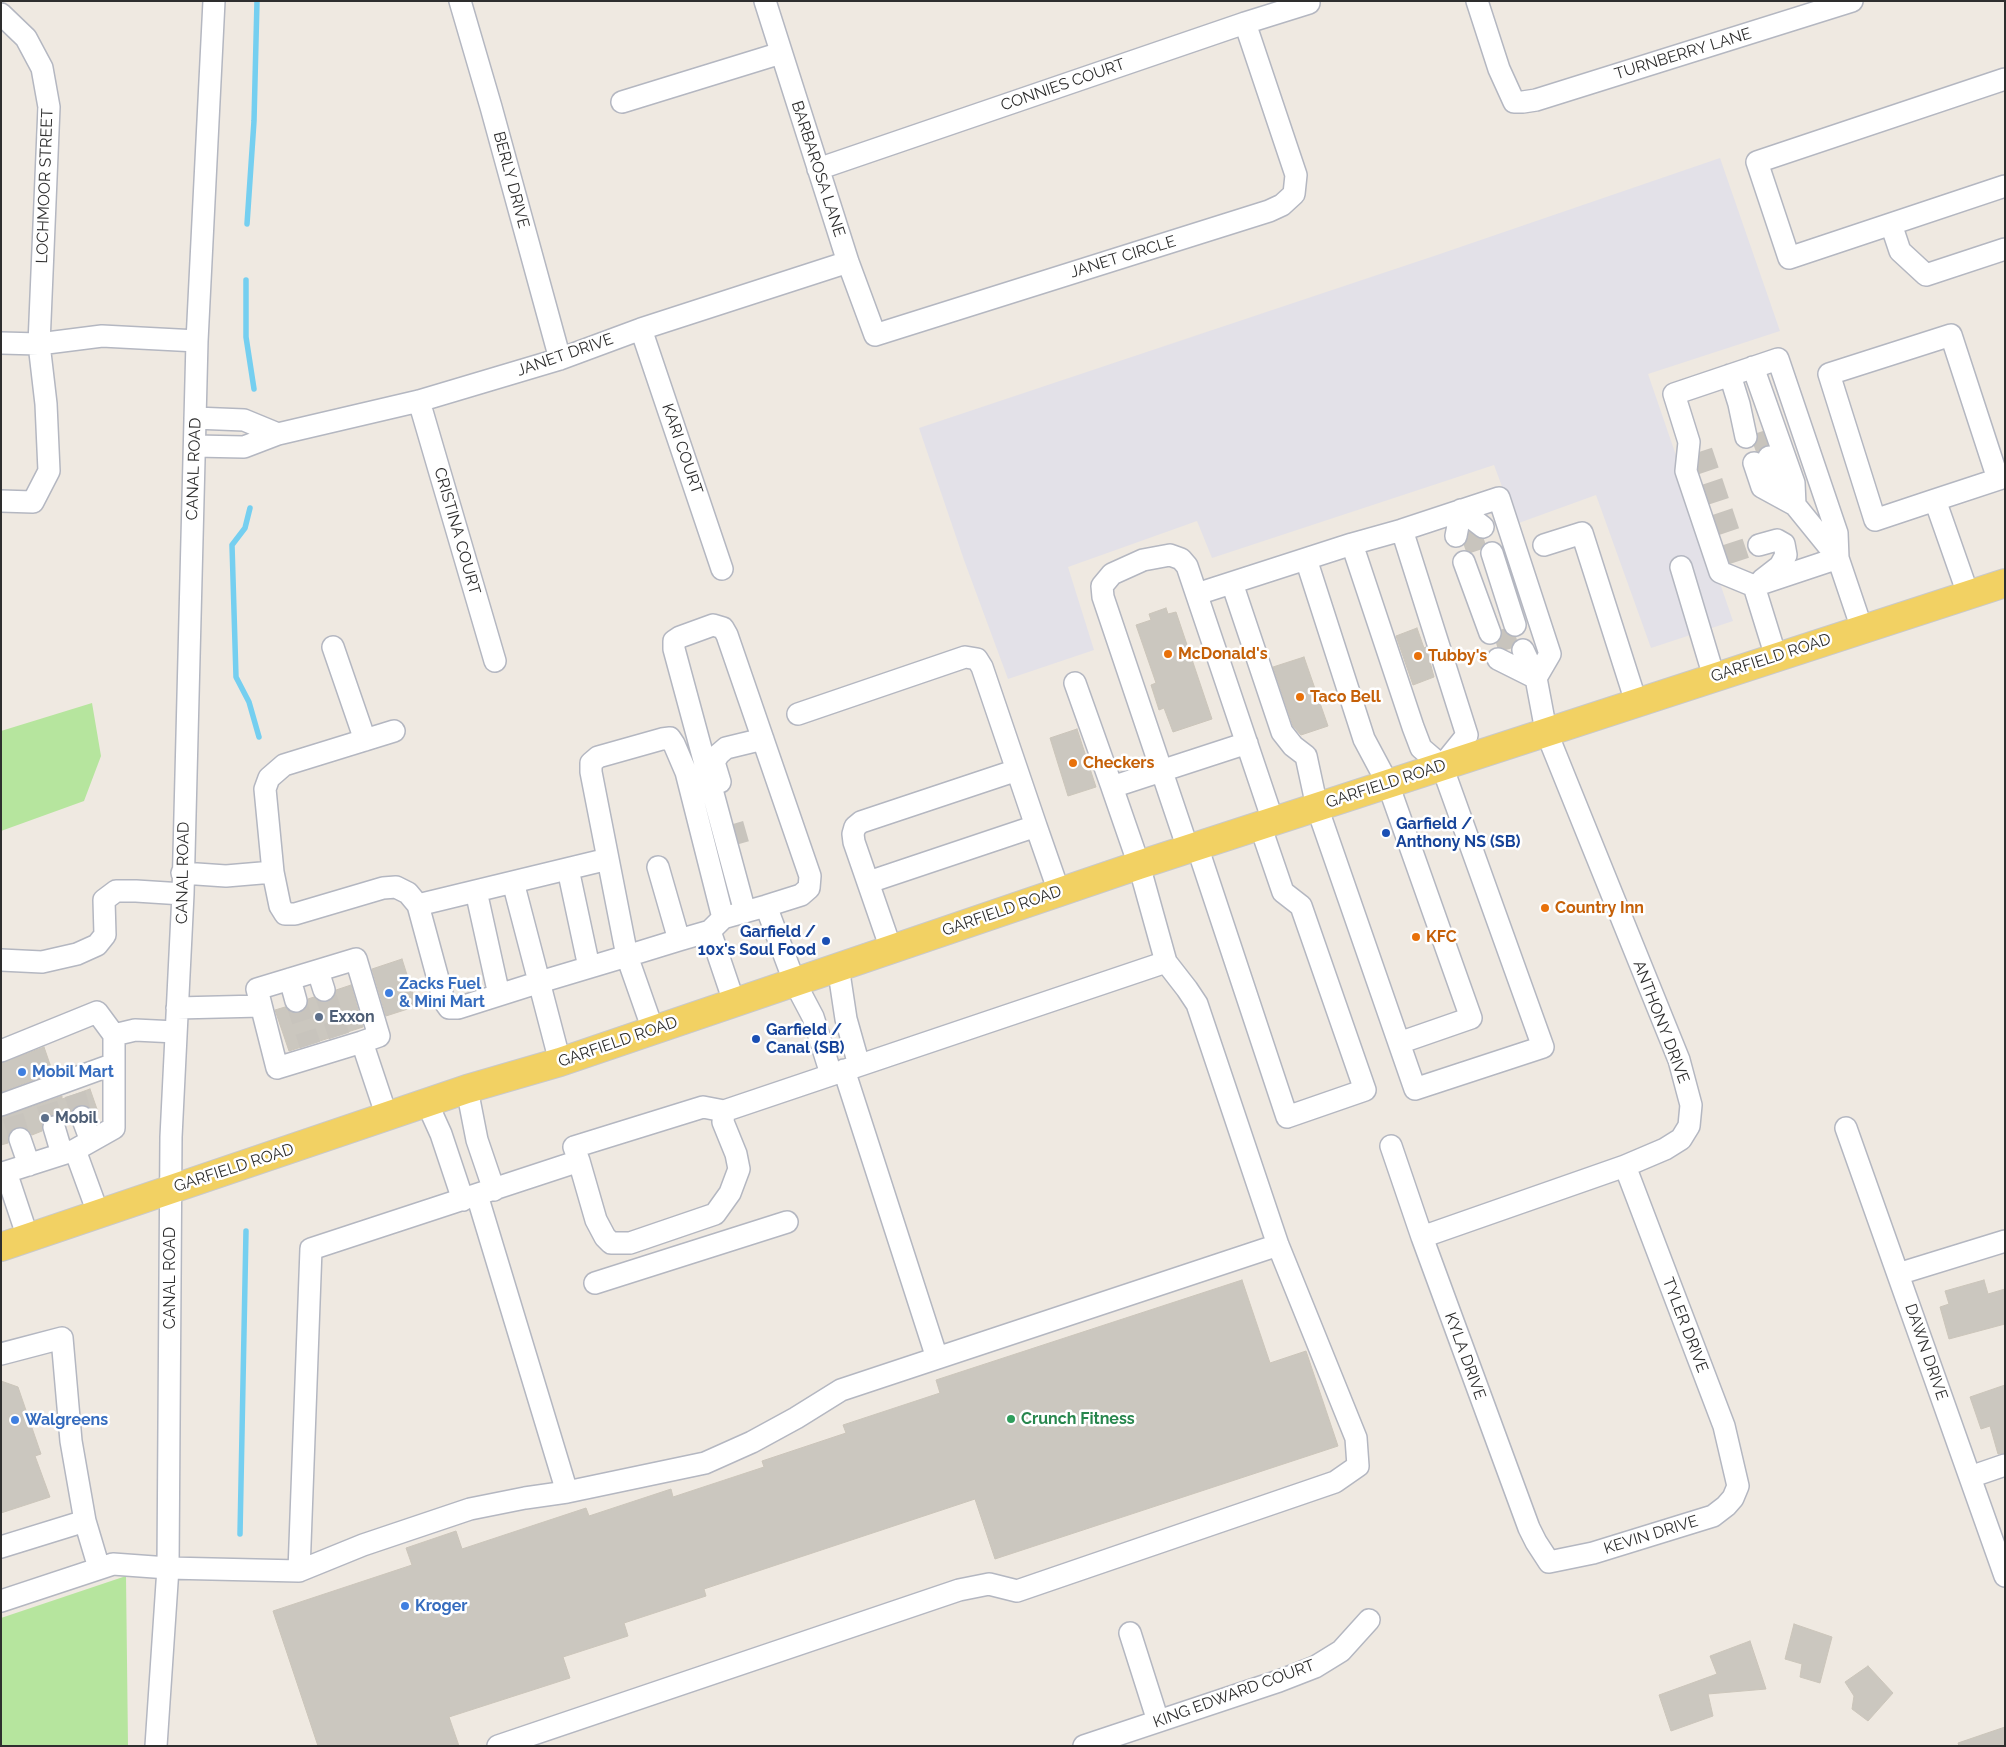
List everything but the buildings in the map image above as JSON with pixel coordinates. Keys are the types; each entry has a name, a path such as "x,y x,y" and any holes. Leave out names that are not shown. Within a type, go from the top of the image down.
{"main road":[{"name":"GARFIELD ROAD","path":"1,1247 467,1089 560,1062 838,966 1317,806 2005,583"}],"street":[{"name":"CANAL ROAD","path":"156,1746 168,1568 171,1137 183,884 197,340 214,1"},
{"name":"BERLY DRIVE","path":"460,1 560,359"},
{"name":"BARBAROSA LANE","path":"765,1 848,262 875,335"},
{"name":"TURNBERRY LANE","path":"1477,1 1499,69 1514,102 1536,100 1852,1"},
{"name":"CONNIES COURT","path":"818,170 1245,22 1309,3"},
{"name":"LOCHMOOR STREET","path":"1,14 26,38 42,68 49,107 39,344 46,404 49,471 32,502 1,501"},
{"name":"JANET CIRCLE","path":"875,335 1269,211 1282,204 1294,194 1296,175 1245,22"},
{"path":"622,102 781,53"},
{"path":"2005,79 1757,162 1789,258 2005,186"},
{"path":"1891,224 1900,251 1926,275 2005,249"},
{"name":"JANET DRIVE","path":"194,446 244,447 278,434 419,401 560,359 641,329 848,262"},
{"name":"KARI COURT","path":"641,329 722,568"},
{"path":"1951,335 2001,478 1875,520 1829,374 1951,335"},
{"path":"1,343 39,344 102,336 197,340"},
{"path":"1838,558 1754,586 1720,572 1686,472 1689,442 1674,394 1778,359 1837,532 1838,558 1862,629"},
{"path":"1753,367 1794,483 1795,505"},
{"path":"1730,376 1739,404 1753,434"},
{"path":"1683,392 1702,451"},
{"name":"CRISTINA COURT","path":"419,401 495,661"},
{"path":"195,418 244,420 278,434"},
{"path":"1761,460 1762,487 1795,505 1838,558"},
{"path":"1198,594 1499,498 1550,654 1536,678"},
{"path":"1935,500 1968,594"},
{"path":"1461,510 1470,531"},
{"path":"1402,530 1467,735 1442,766"},
{"path":"1544,545 1582,532 1636,702"},
{"path":"1754,586 1780,566 1786,556 1784,544 1777,540 1759,545"},
{"path":"1232,582 1282,732 1293,746 1306,756 1317,806 1415,1089 1544,1047 1442,766 1421,748 1352,544"},
{"path":"1170,555 1181,559 1188,566 1247,743 1283,892 1301,906 1365,1090 1287,1117 1192,848 1162,771 1103,597 1102,586 1112,574 1143,560 1170,555"},
{"path":"1502,629 1478,557 1502,629"},
{"path":"1306,559 1364,739 1388,784 1471,1018 1399,1043"},
{"path":"1738,561 1754,586 1776,657"},
{"path":"1681,567 1714,677"},
{"path":"394,731 284,765 269,778 265,789 273,872 280,906 285,914 295,914 383,888 396,887 408,893 418,905 444,1001 449,1008 458,1008 679,940 745,912 801,895 809,888 810,876 763,739 723,628 718,625 713,625 680,637 674,641 674,649 745,912"},
{"path":"333,647 365,740"},
{"name":"ANTHONY DRIVE","path":"1422,1237 1624,1166 1665,1149 1681,1139 1689,1126 1691,1105 1679,1060 1546,731 1536,678 1510,654"},
{"path":"798,714 964,657 977,659 982,667 1059,892"},
{"path":"498,1746 959,1590 990,1584 1017,1592 1335,1482 1358,1466 1356,1438 1278,1245 1197,1004 1188,989 1166,962 1139,865 1075,683"},
{"path":"653,1030 627,956 591,772 591,763 598,757 662,738 670,738 674,744 686,772 734,1002"},
{"path":"733,824 714,762 726,748 763,739"},
{"path":"1112,788 1247,743"},
{"path":"891,949 854,842 853,834 855,827 861,822 1017,770"},
{"path":"869,882 1036,826"},
{"path":"735,875 740,866 742,856 739,845"},
{"path":"418,905 608,859"},
{"path":"658,867 679,940"},
{"path":"568,869 589,967"},
{"path":"1,960 42,962 77,954 97,945 105,934 104,900 116,892 136,891 226,876 273,872"},
{"path":"513,882 560,1062"},
{"path":"476,891 499,995"},
{"path":"766,906 794,982 845,1070 937,1358"},
{"path":"356,959 379,1036 312,1051 277,1068 257,989 290,979 321,980 356,959"},
{"path":"724,1111 723,1122 736,1154 739,1169 730,1193 715,1214 630,1243 611,1243 605,1237 596,1220 574,1147 703,1107 724,1111 1166,962"},
{"path":"838,966 846,1019 845,1070"},
{"path":"290,979 296,1001"},
{"path":"177,1008 261,1006"},
{"path":"1,1051 97,1012 114,1035 114,1128 76,1148 29,1165 4,1170 28,1238"},
{"path":"114,1035 135,1030 176,1032"},
{"path":"348,1042 387,1117"},
{"path":"8,1108 72,1087 114,1064"},
{"path":"467,1089 476,1140 478,1195"},
{"path":"428,1103 442,1134 478,1195 567,1492"},
{"path":"76,1148 82,1117"},
{"path":"54,1127 76,1148 98,1213"},
{"name":"DAWN DRIVE","path":"1846,1128 2005,1576"},
{"path":"20,1139 29,1165"},
{"name":"KYLA DRIVE","path":"1391,1146 1422,1237 1529,1528 1549,1562"},
{"path":"299,1571 311,1249 579,1161"},
{"name":"TYLER DRIVE","path":"1624,1166 1724,1426 1738,1486"},
{"path":"595,1283 787,1222"},
{"path":"1898,1274 2005,1241"},
{"path":"1,1601 112,1564 168,1568 299,1571 363,1545 470,1510 705,1463 752,1442 796,1418 840,1390 1278,1245"},
{"path":"1,1354 62,1338 71,1441 85,1521 100,1568"},
{"path":"1970,1477 2005,1465"},
{"name":"KEVIN DRIVE","path":"1549,1562 1593,1553 1713,1516 1729,1502 1738,1486"},
{"path":"1,1547 85,1521"},
{"name":"KING EDWARD COURT","path":"1084,1746 1279,1681 1315,1667 1341,1651 1369,1620"},
{"path":"1130,1633 1158,1721"}],"shaded area":[{"path":"1720,158 1780,331 1648,374 1733,621 1651,648 1596,495 1516,524 1494,465 1212,558 1197,521 1068,567 1094,650 1008,679 964,560 919,428 1437,255"}],"green space":[{"path":"92,703 101,756 84,801 1,831 1,731"},
{"path":"126,1576 128,1746 1,1746 1,1618"}],"waterway":[{"path":"247,224 254,121 257,1"},
{"path":"246,280 246,337 254,389"},
{"path":"250,508 245,528 232,545 236,677 249,702 259,737"},
{"path":"240,1534 246,1231"}],"tunnel":[{"path":"1760,432 1769,457"},
{"path":"1702,451 1739,561"},
{"path":"1470,531 1479,557"},
{"path":"1503,629 1510,654"},
{"path":"733,824 739,845"},
{"path":"324,990 339,1036"},
{"path":"296,1001 310,1045"},
{"path":"75,1094 82,1117"},
{"path":"47,1104 54,1127"},
{"path":"13,1116 20,1139"}],"place":[{"name":"McDonald's","path":"1168,654"},
{"name":"Tubby's","path":"1418,656"},
{"name":"Taco Bell","path":"1300,697"},
{"name":"Checkers","path":"1073,763"},
{"name":"Garfield / Anthony NS (SB)","path":"1386,833"},
{"name":"Country Inn","path":"1545,908"},
{"name":"KFC","path":"1416,937"},
{"name":"Garfield / 10x's Soul Food","path":"826,941"},
{"name":"Zacks Fuel & Mini Mart","path":"389,993"},
{"name":"Exxon","path":"319,1017"},
{"name":"Garfield / Canal (SB)","path":"756,1039"},
{"name":"Mobil Mart","path":"22,1072"},
{"name":"Mobil","path":"45,1118"},
{"name":"Crunch Fitness","path":"1011,1419"},
{"name":"Walgreens","path":"15,1420"},
{"name":"Kroger","path":"405,1606"}]}
